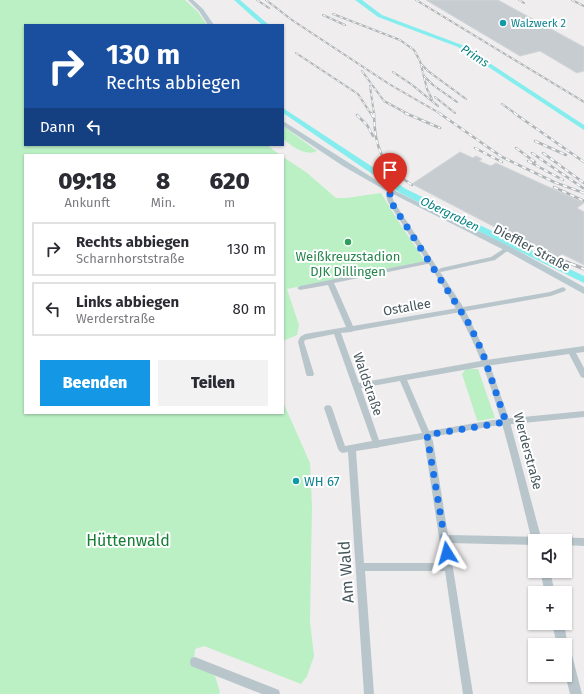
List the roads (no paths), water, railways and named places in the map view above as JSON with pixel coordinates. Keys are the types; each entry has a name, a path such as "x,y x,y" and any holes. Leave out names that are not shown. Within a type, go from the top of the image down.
{"main road":[{"path":"190,0 201,10 210,24"},
{"name":"Dieffler Straße","path":"284,124 342,163 395,193 508,248 584,291"}],"street":[{"name":"Werderstraße","path":"395,193 393,204 461,310 475,336 506,422 535,534"},
{"path":"441,270 493,259 508,248"},
{"path":"300,288 430,262"},
{"path":"330,282 351,330"},
{"name":"Ostallee","path":"310,374 301,342 302,339 551,294 563,290"},
{"name":"Waldstraße","path":"337,332 377,444"},
{"path":"356,386 486,363 584,349"},
{"path":"571,351 584,375"},
{"path":"402,377 427,435 445,539 448,568 468,694"},
{"path":"328,408 342,450 506,422 584,414"},
{"name":"Am Wald","path":"352,449 369,694"},
{"path":"445,539 528,540"},
{"path":"572,541 584,542"},
{"path":"361,566 448,568"},
{"path":"195,662 275,694"},
{"path":"572,672 578,690"}],"waterway":[{"name":"Obergraben","path":"237,0 265,24"},
{"name":"Prims","path":"358,0 380,16 460,46 584,128"},
{"name":"Obergraben","path":"284,111 403,191 584,280"}],"railway":[{"path":"257,0 269,8"},
{"path":"266,0 292,20 389,84 441,114"},
{"path":"416,0 584,102"},
{"path":"519,0 524,3"},
{"path":"572,0 584,6"},
{"path":"333,14 400,40 414,50 420,61 427,89 432,99"},
{"path":"323,15 345,25"},
{"path":"296,53 358,94 371,114"},
{"path":"421,64 428,71 466,99"},
{"path":"362,71 384,101 408,114"},
{"path":"393,72 411,84 438,106"},
{"path":"424,76 433,85 457,102"},
{"path":"370,86 374,114"},
{"path":"435,97 455,113"},
{"path":"502,104 516,114"},
{"path":"371,113 373,117"},
{"path":"405,113 440,128"},
{"path":"439,113 502,157 554,182 584,193"},
{"path":"514,113 584,162"},
{"path":"374,114 376,136 382,155 393,171 412,185"},
{"path":"357,115 367,125 373,136"},
{"path":"535,141 566,155"},
{"path":"475,148 502,162"},
{"path":"516,148 535,162"},
{"path":"532,153 583,188"},
{"path":"543,153 584,183"},
{"path":"528,161 563,180"},
{"path":"554,187 584,201"},
{"path":"559,259 584,269"}],"place":[{"name":"Walzwerk 2","path":"503,23"},
{"name":"Weißkreuzstadion DJK Dillingen","path":"348,242"},
{"name":"WH 67","path":"296,481"}],"park label":[{"name":"Hüttenwald","path":"128,540"}]}
